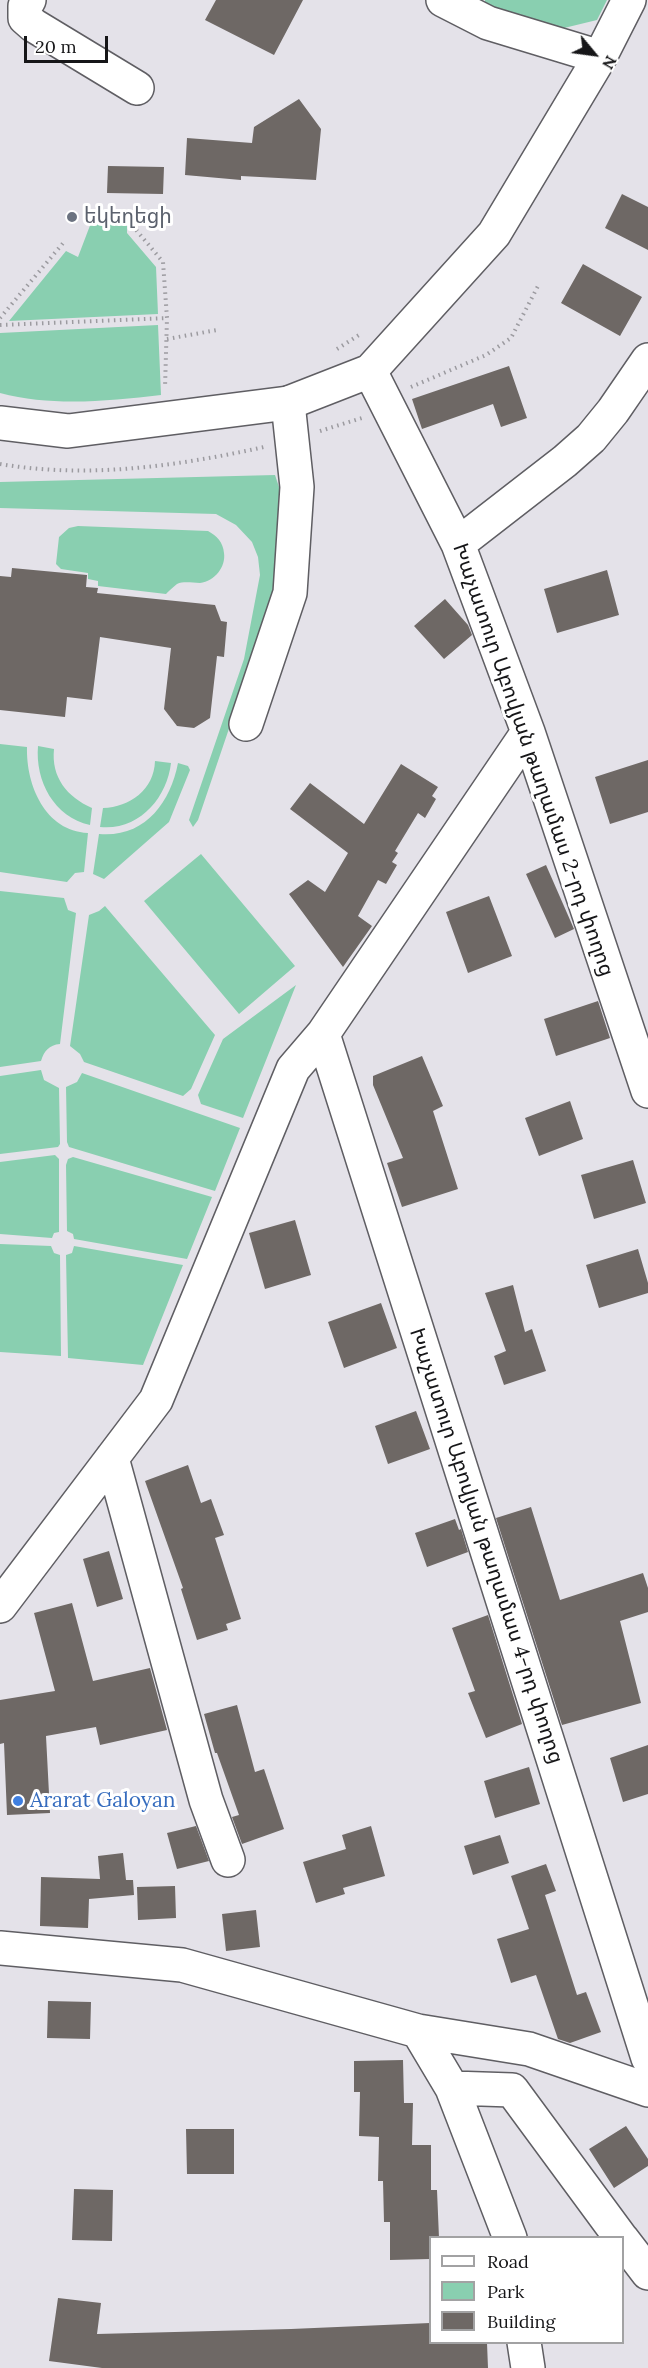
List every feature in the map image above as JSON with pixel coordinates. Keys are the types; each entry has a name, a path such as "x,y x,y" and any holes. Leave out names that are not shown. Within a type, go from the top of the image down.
{"street":[{"path":"28,0 25,18 33,25 137,88"},
{"path":"443,0 488,23 600,57"},
{"path":"0,423 68,431 288,404 370,371 494,234 600,57 629,0"},
{"path":"458,544 591,438 613,411 648,360"},
{"name":"Խաչատուր Աբովյան թաղամաս 2-րդ փողոց","path":"370,371 458,544 528,732 648,1091"},
{"path":"246,724 290,593 297,487 288,404"},
{"path":"0,1606 156,1400 293,1068 323,1034 528,732"},
{"name":"Խաչատուր Աբովյան թաղամաս 4-րդ փողոց","path":"323,1034 648,2058"},
{"path":"112,1458 206,1800 228,1860"},
{"path":"0,1948 182,1965 418,2031 529,2049 648,2090"},
{"path":"418,2031 452,2088 509,2236"},
{"path":"452,2088 512,2090 621,2236"},
{"path":"624,2241 648,2273"},
{"path":"524,2344 528,2368"}],"path":[{"path":"94,209 127,219 164,262 167,318 165,396"},
{"path":"0,318 64,242"},
{"path":"0,325 167,318"},
{"path":"167,339 217,330"},
{"path":"334,350 361,333"}],"green space":[{"path":"485,0 607,0 597,20 564,28 510,22 485,7"},
{"path":"94,215 114,225 117,220 127,225 127,233 156,267 158,314 9,321 66,251 78,257"},
{"path":"158,325 161,395 101,401 60,401 0,393 0,333"},
{"path":"275,475 280,490 275,593 198,820 193,827 189,820 244,659 260,575 258,557 252,542 236,525 216,514 0,508 0,482"},
{"path":"78,526 208,531 221,543 224,553 223,563 215,576 205,582 180,583 166,594 98,586 98,581 88,579 88,573 61,569 56,564 59,537 69,528"},
{"path":"0,744 27,747 30,776 41,804 60,824 88,833 84,872 75,873 67,882 0,872"},
{"path":"38,746 54,749 55,768 62,785 75,798 92,808 90,825 66,814 49,796 40,772"},
{"path":"155,761 171,763 164,788 149,810 127,824 100,827 103,808 122,804 139,795 150,780"},
{"path":"178,763 188,766 190,770 169,822 104,879 93,874 99,834 115,834 142,824 161,805 169,792"},
{"path":"201,854 295,966 239,1014 144,901"},
{"path":"0,891 64,898 68,910 76,913 60,1044 48,1049 41,1061 0,1067"},
{"path":"105,906 215,1035 191,1089 183,1096 84,1062 80,1054 70,1046 89,915"},
{"path":"296,985 243,1118 201,1104 198,1095 223,1039"},
{"path":"41,1070 44,1080 59,1088 60,1144 58,1147 0,1154 0,1076"},
{"path":"82,1073 240,1128 215,1191 69,1147 66,1087 77,1082"},
{"path":"55,1155 59,1159 59,1232 54,1233 52,1238 0,1234 0,1162"},
{"path":"73,1157 212,1197 187,1259 74,1239 73,1234 67,1231 66,1165 68,1159"},
{"path":"0,1244 51,1246 54,1253 60,1255 61,1356 0,1352"},
{"path":"74,1246 183,1265 143,1365 68,1358 66,1255 72,1253"}],"building":[{"path":"216,0 303,0 274,55 205,20"},
{"path":"299,99 321,129 316,180 241,176 241,180 185,175 187,138 252,143 254,127"},
{"path":"108,166 164,167 163,194 107,193"},
{"path":"622,194 648,207 648,250 605,228"},
{"path":"583,264 642,297 620,336 561,303"},
{"path":"509,366 527,418 501,427 493,404 422,429 412,399"},
{"path":"12,568 87,575 86,587 98,588 97,593 215,605 221,621 227,622 224,657 217,656 210,718 194,728 177,726 164,709 171,648 100,637 92,700 67,697 65,717 0,710 0,576 11,577"},
{"path":"607,570 619,615 557,633 544,589"},
{"path":"445,599 468,625 472,635 444,659 414,626"},
{"path":"648,760 648,812 610,824 595,777"},
{"path":"401,764 438,787 432,796 436,799 425,818 418,813 395,851 398,853 392,862 397,865 386,884 378,880 358,916 372,926 343,967 289,894 308,880 325,892 348,853 290,809 310,783 364,824"},
{"path":"546,865 574,929 555,938 526,874"},
{"path":"489,896 512,956 468,973 446,912"},
{"path":"598,1001 610,1038 556,1056 544,1019"},
{"path":"422,1056 443,1106 433,1111 458,1189 402,1207 387,1163 403,1158 373,1085 373,1076"},
{"path":"570,1101 583,1139 539,1156 525,1118"},
{"path":"633,1160 646,1203 594,1219 581,1175"},
{"path":"295,1220 311,1275 265,1289 249,1233"},
{"path":"638,1249 648,1283 648,1293 599,1308 586,1265"},
{"path":"513,1285 525,1332 532,1329 546,1371 504,1385 494,1356 506,1351 485,1293"},
{"path":"381,1303 397,1348 344,1368 328,1322"},
{"path":"416,1411 430,1449 388,1464 375,1426"},
{"path":"188,1465 201,1503 211,1499 224,1535 215,1538 241,1619 226,1624 228,1630 197,1640 181,1589 183,1588 145,1481"},
{"path":"531,1507 560,1600 643,1573 648,1588 648,1612 620,1621 641,1703 562,1725 496,1518"},
{"path":"455,1519 459,1530 461,1529 468,1552 427,1567 415,1533"},
{"path":"109,1551 123,1599 97,1607 83,1559"},
{"path":"72,1603 93,1681 150,1668 167,1730 100,1745 96,1727 46,1736 50,1813 7,1815 4,1743 0,1744 0,1700 55,1691 34,1613"},
{"path":"488,1615 522,1724 486,1738 468,1693 475,1691 452,1628"},
{"path":"237,1705 255,1772 264,1769 284,1829 242,1844 232,1817 239,1815 217,1753 215,1753 204,1714"},
{"path":"648,1745 648,1794 623,1802 610,1758"},
{"path":"529,1767 540,1804 495,1818 484,1781"},
{"path":"196,1826 209,1861 177,1869 167,1833"},
{"path":"371,1826 385,1876 343,1888 345,1894 316,1903 303,1862 346,1849 342,1835"},
{"path":"500,1835 509,1863 473,1875 464,1846"},
{"path":"123,1853 126,1880 133,1880 134,1895 89,1899 88,1928 40,1926 41,1877 100,1879 98,1856"},
{"path":"546,1864 556,1891 545,1895 577,1995 586,1992 601,2032 570,2043 558,2039 536,1975 511,1983 497,1939 529,1929 511,1876"},
{"path":"175,1886 176,1918 138,1920 137,1887"},
{"path":"256,1910 260,1947 226,1951 222,1914"},
{"path":"48,2001 91,2002 90,2039 47,2038"},
{"path":"403,2060 404,2103 413,2103 412,2145 431,2145 431,2190 437,2190 439,2236 429,2236 429,2259 390,2260 390,2222 384,2222 383,2181 378,2181 379,2137 359,2136 360,2092 354,2092 354,2061"},
{"path":"626,2126 648,2159 648,2166 614,2188 589,2149"},
{"path":"186,2129 234,2129 234,2174 187,2174"},
{"path":"74,2189 113,2190 112,2241 72,2240"},
{"path":"58,2298 101,2303 97,2334 429,2323 429,2344 487,2344 488,2368 102,2368 49,2361"}],"place":[{"name":"եկեղեցի","path":"72,217"},
{"name":"Ararat Galoyan","path":"18,1801"}]}
